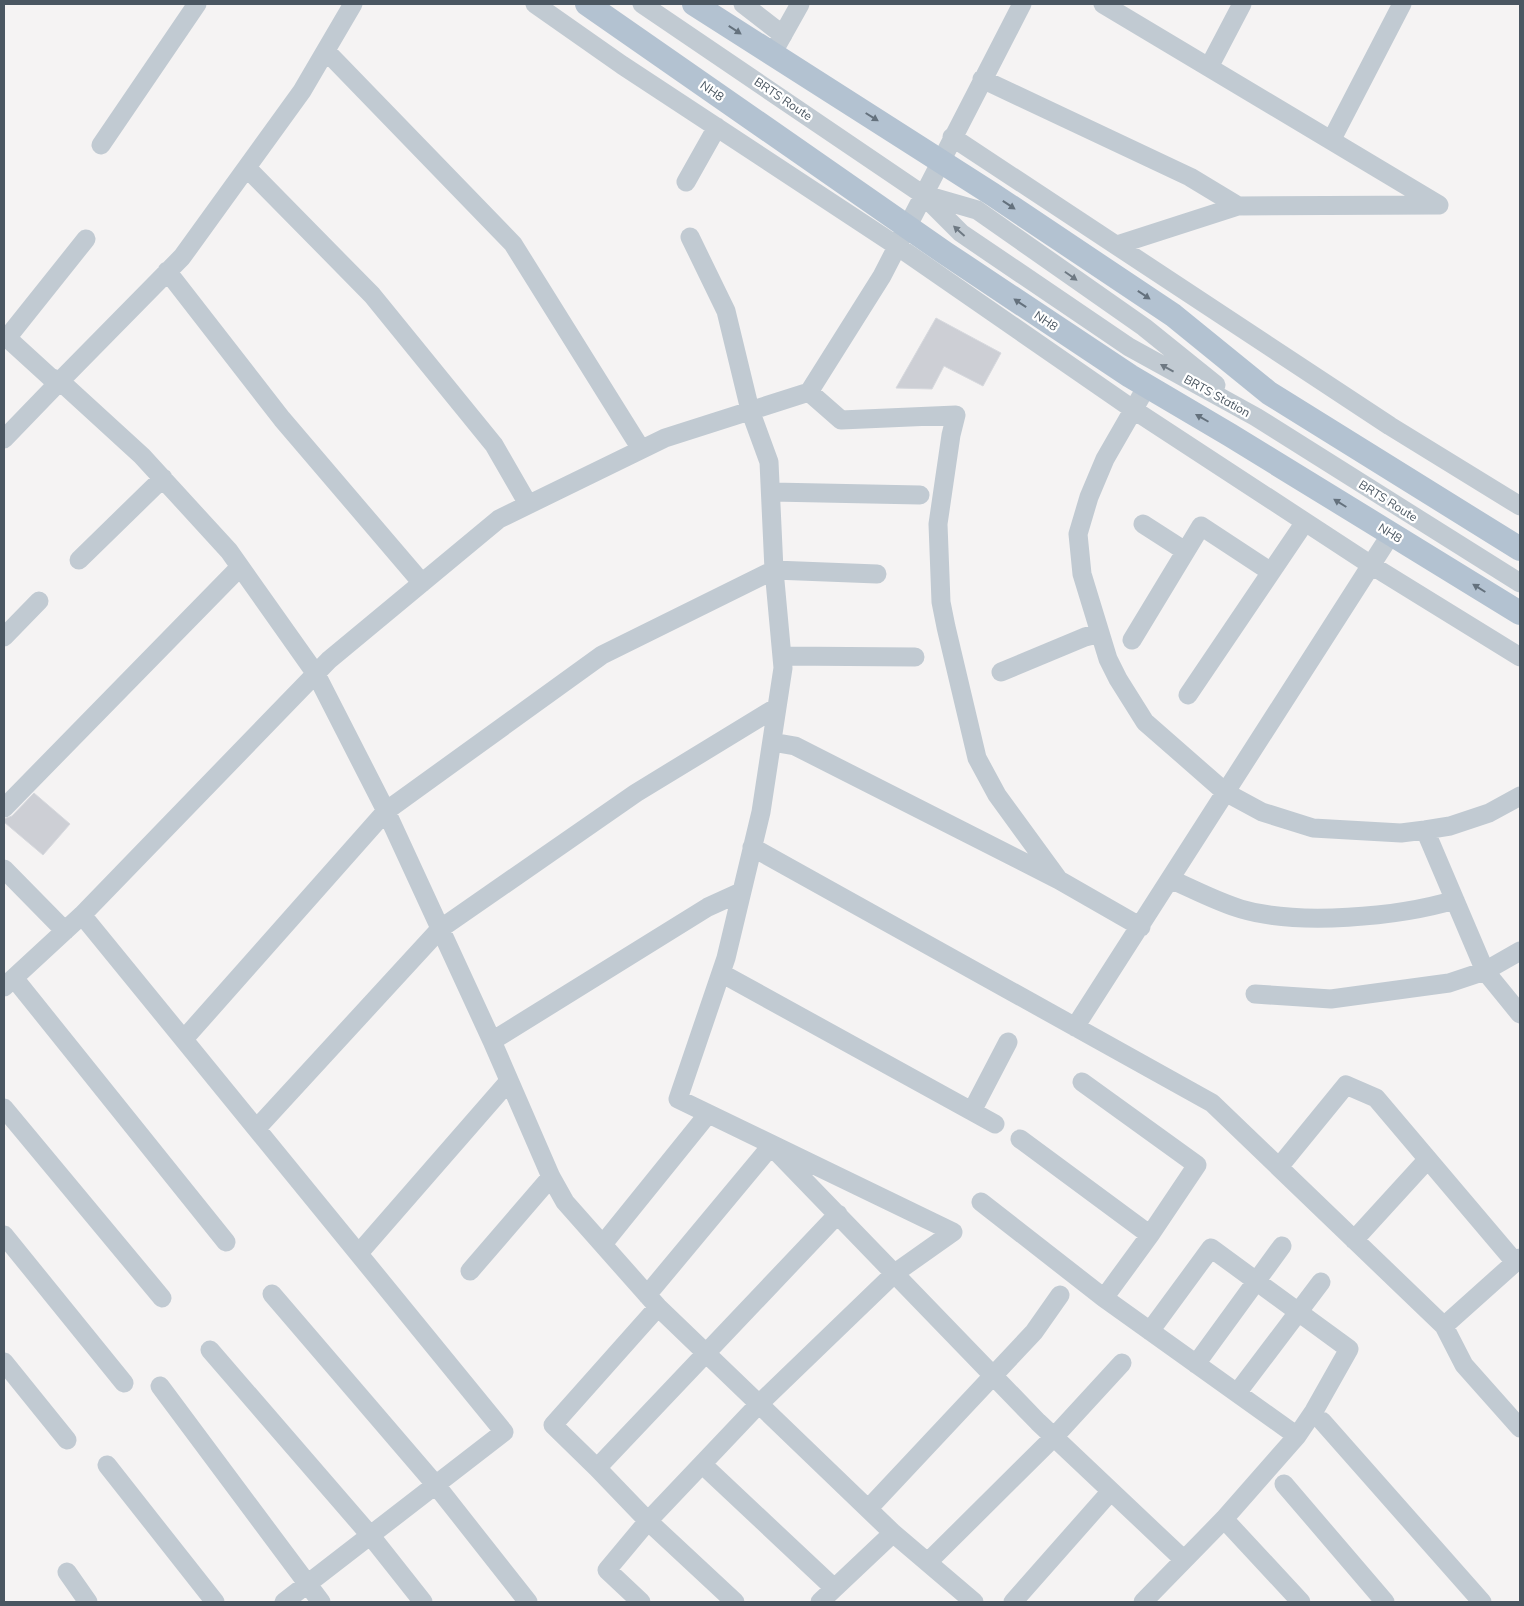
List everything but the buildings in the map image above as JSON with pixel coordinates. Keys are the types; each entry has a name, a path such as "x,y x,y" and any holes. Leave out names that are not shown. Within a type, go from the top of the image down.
{"main road":[{"name":"NH8","path":"587,4 901,236 1520,613"},
{"path":"694,4 777,44 940,160 1173,315 1268,393 1520,549"}],"street":[{"path":"101,145 197,4"},
{"path":"4,439 182,257 302,92 353,4"},
{"path":"534,4 717,127 901,236 1134,410 1371,565 1520,657"},
{"name":"BRTS Route","path":"642,4 922,194"},
{"path":"743,4 777,44 800,4"},
{"path":"226,1242 9,982 82,915 329,660 498,519 664,438 809,392 882,276 922,194 1022,4"},
{"path":"1103,4 1332,139 1439,205 1238,206 1117,245"},
{"path":"1209,67 1242,4"},
{"path":"1332,139 1402,4"},
{"path":"326,51 513,244 640,449"},
{"path":"982,79 1190,177 1238,206"},
{"path":"686,182 717,127"},
{"path":"952,137 1390,426 1520,506"},
{"path":"247,168 372,295 494,445 528,504"},
{"name":"BRTS Station","path":"922,194 961,234 1129,347 1256,417"},
{"name":"BRTS Station","path":"922,194 977,210 1144,327 1256,417"},
{"path":"640,1602 607,1570 648,1522 759,1404 894,1273 954,1232 772,1146 678,1099 721,973 761,812 783,668 774,570 772,492 769,462 750,410 726,311 690,237"},
{"path":"86,239 5,336 50,377 60,381 163,478 229,551 316,674 386,812 492,1041 551,1177 566,1202 652,1301 706,1354 893,1533 974,1602"},
{"path":"167,271 282,419 422,583"},
{"path":"1147,386 1105,459 1089,497 1078,534 1082,574 1100,634 1118,679 1145,722 1225,792 1262,812 1313,828 1401,833 1450,826 1489,813 1520,796"},
{"path":"809,392 841,420 956,415 951,435 938,524 941,602 948,636 977,758 997,795 1059,880"},
{"name":"BRTS Route","path":"1256,417 1520,583"},
{"path":"79,560 163,478"},
{"path":"772,492 920,495"},
{"path":"1188,695 1305,522"},
{"path":"1143,524 1185,551"},
{"path":"1132,640 1201,526 1272,572"},
{"path":"1075,1027 1141,927 1225,792 1391,534"},
{"path":"4,808 240,567"},
{"path":"184,1039 386,812 602,655 774,570 876,574"},
{"path":"4,637 40,600"},
{"path":"1002,672 1085,637 1100,634"},
{"path":"782,656 915,657"},
{"path":"257,1128 440,929 636,793 777,707"},
{"path":"772,742 795,746 1059,880 1141,927"},
{"path":"1424,830 1485,972 1520,1014"},
{"path":"752,847 1212,1103 1444,1326 1464,1365 1520,1428"},
{"path":"4,869 65,931"},
{"path":"1170,879 1241,909 1295,918 1386,914 1454,900"},
{"path":"492,1041 708,907 741,892"},
{"path":"82,915 360,1253 504,1432 284,1602"},
{"path":"1255,994 1331,999 1449,983 1485,972 1520,951"},
{"path":"721,973 995,1124"},
{"path":"972,1111 1008,1042"},
{"path":"360,1253 509,1081"},
{"path":"1082,1082 1198,1165 1104,1298"},
{"path":"1279,1167 1346,1085 1376,1098 1428,1160 1518,1260 1444,1326"},
{"path":"4,1108 162,1298"},
{"path":"603,1244 708,1114"},
{"path":"1020,1139 1150,1235"},
{"path":"772,1146 992,1375 1054,1437 1184,1560"},
{"path":"735,1602 648,1522 597,1468 553,1426 772,1146"},
{"path":"1354,1240 1428,1160"},
{"path":"470,1271 551,1177"},
{"path":"981,1202 1104,1298 1297,1436"},
{"path":"597,1468 838,1214"},
{"path":"4,1235 124,1382"},
{"path":"1196,1364 1282,1246"},
{"path":"1149,1600 1297,1436 1314,1411 1349,1349 1211,1248 1150,1331"},
{"path":"1238,1394 1321,1282"},
{"path":"272,1294 435,1484 528,1602"},
{"path":"868,1509 1034,1332 1060,1295"},
{"path":"210,1350 370,1535 423,1602"},
{"path":"4,1362 67,1440"},
{"path":"928,1562 1054,1437 1122,1363"},
{"path":"160,1386 321,1602"},
{"path":"1322,1421 1482,1602"},
{"path":"702,1464 834,1588"},
{"path":"107,1465 215,1602"},
{"path":"1284,1484 1385,1602"},
{"path":"1013,1602 1111,1491"},
{"path":"1224,1519 1301,1602"},
{"path":"820,1602 893,1533"},
{"path":"67,1572 88,1602"}]}
